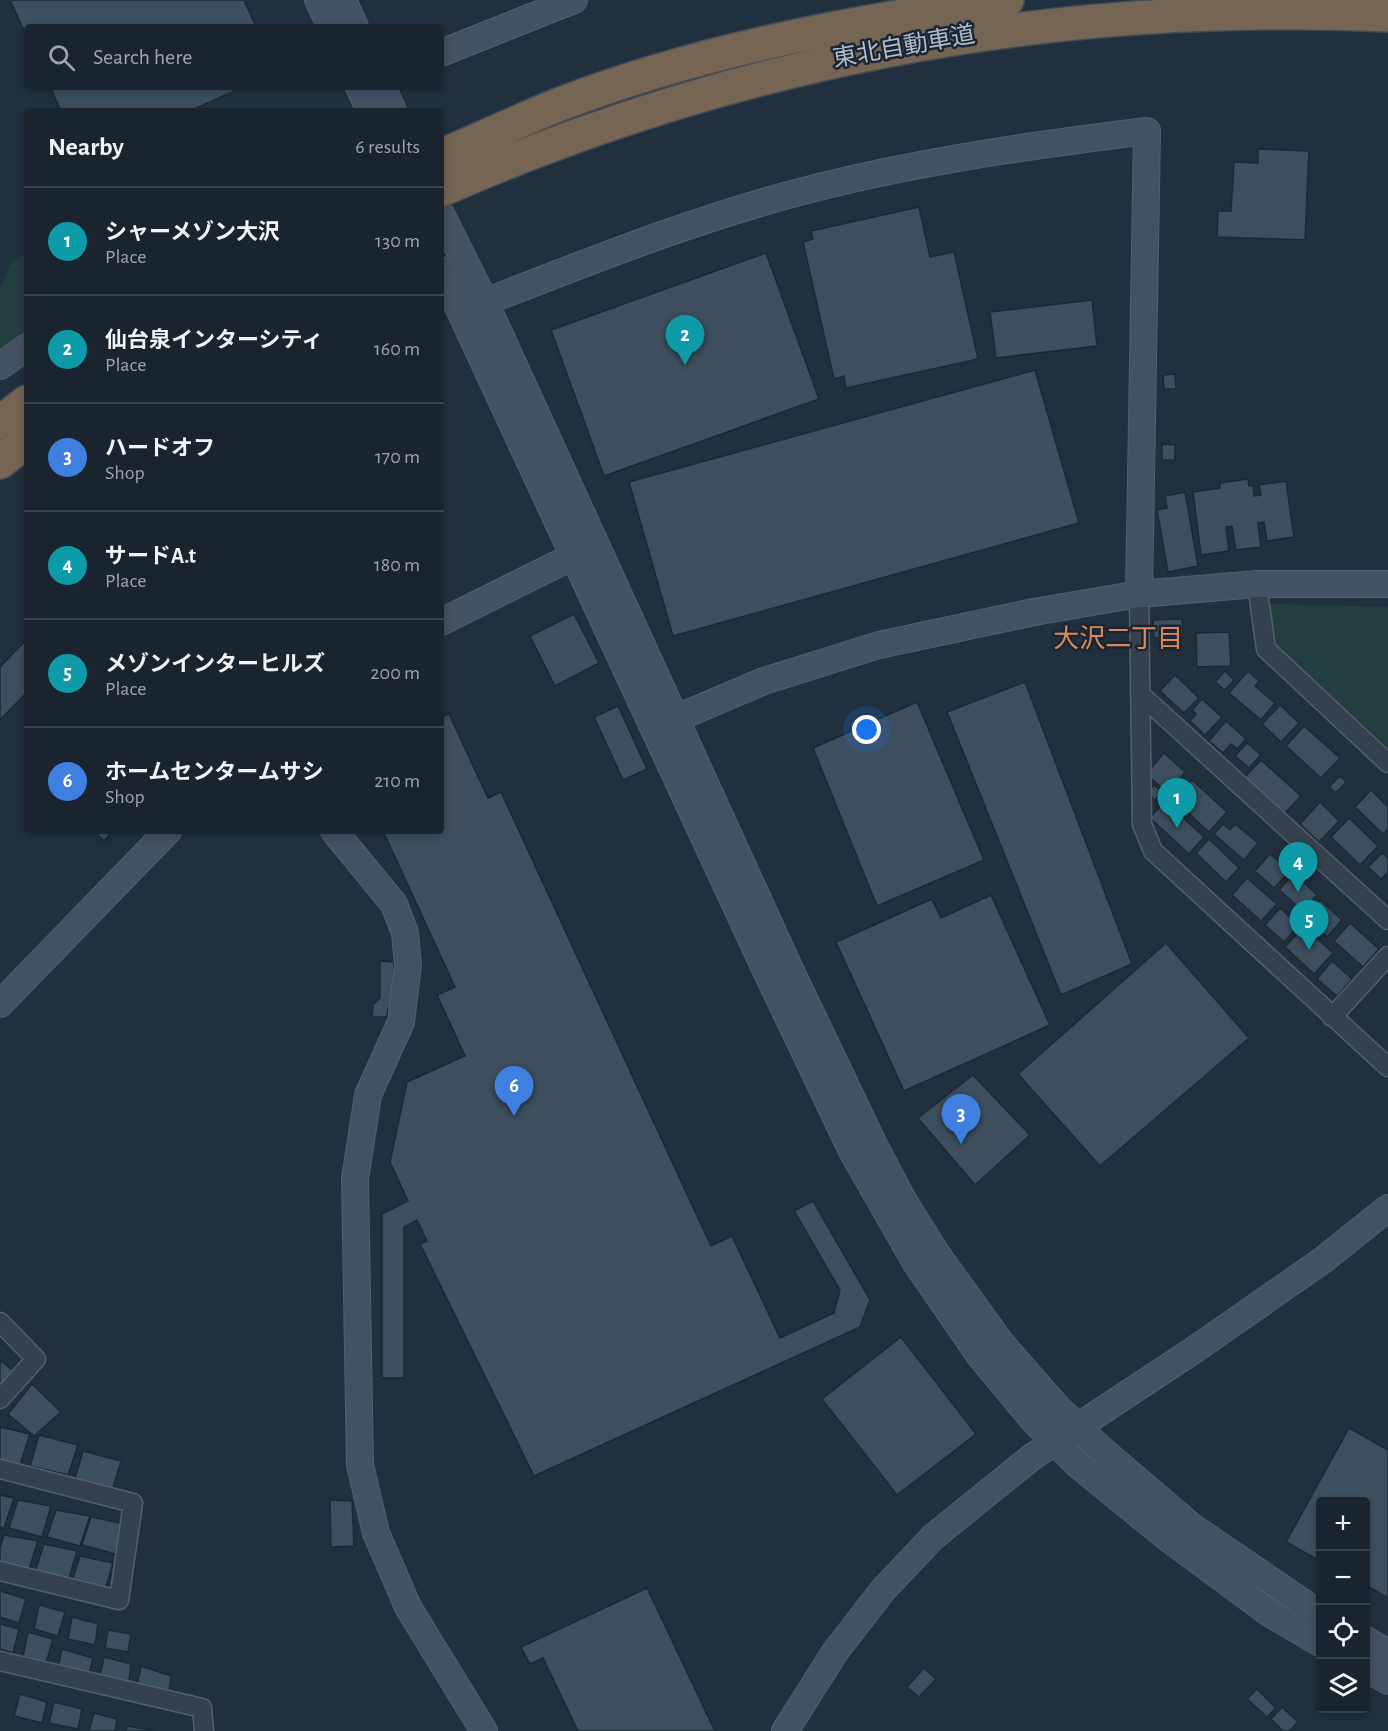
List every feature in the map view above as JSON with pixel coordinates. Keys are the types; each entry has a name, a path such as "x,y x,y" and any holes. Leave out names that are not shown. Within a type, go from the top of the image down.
{"highway":[{"name":"東北自動車道","path":"444,155 560,105 726,54 927,11 1006,0"},
{"name":"東北自動車道","path":"444,189 574,135 666,104 845,56 932,39 1096,18 1189,12 1293,11 1388,15"},
{"path":"0,423 24,404"},
{"path":"0,462 24,443"}],"street":[{"path":"318,0 330,24"},
{"path":"343,0 354,24"},
{"path":"444,52 574,0"},
{"path":"360,90 369,108"},
{"path":"383,90 392,108"},
{"path":"485,302 687,225 810,189 997,150 1147,131 1139,594 1142,824 1153,851 1388,1067"},
{"path":"444,221 485,302 789,967 902,1198 936,1252 1001,1343 1056,1406 1191,1526 1316,1611"},
{"path":"444,276 852,1151 916,1263 980,1356 1078,1465 1184,1550 1269,1613 1316,1641"},
{"path":"0,366 24,349"},
{"path":"444,620 597,545"},
{"path":"676,718 764,681 879,645 1034,612 1139,594 1257,584 1388,584"},
{"path":"1257,584 1266,649 1388,763"},
{"path":"1140,694 1388,920"},
{"path":"0,1004 165,834"},
{"path":"336,834 394,904 405,933 408,965 401,1022 368,1095 355,1179 360,1465 376,1533 408,1607 484,1731"},
{"path":"1332,1017 1388,956"},
{"path":"785,1731 835,1652 883,1590 933,1537 1032,1457 1323,1260 1372,1224 1388,1208"},
{"path":"0,1322 36,1359 0,1399"},
{"path":"0,1469 133,1503 119,1600 0,1571"},
{"path":"1370,1643 1388,1653"},
{"path":"0,1661 202,1708 204,1731"},
{"path":"1370,1671 1388,1681"}],"green space":[{"path":"24,254 24,333 0,350 0,288 10,264"},
{"path":"1269,604 1388,607 1388,747 1270,640"}],"building":[{"path":"10,0 244,0 255,24 24,24 24,30"},
{"path":"51,90 236,90 197,108 60,108"},
{"path":"1258,149 1309,151 1305,240 1217,237 1218,211 1231,211 1234,162 1258,163"},
{"path":"919,207 930,257 954,252 978,359 846,388 844,376 834,379 803,242 813,239 811,231"},
{"path":"766,253 819,399 604,476 551,330"},
{"path":"1092,300 1097,346 996,358 990,312"},
{"path":"1035,370 1079,523 673,636 629,482"},
{"path":"1175,374 1176,389 1164,389 1163,375"},
{"path":"1162,444 1175,445 1175,460 1162,460"},
{"path":"1248,479 1249,486 1253,485 1254,496 1261,495 1259,485 1286,481 1294,537 1267,541 1264,522 1258,523 1261,547 1236,550 1232,526 1226,527 1229,551 1201,555 1193,492 1220,488 1220,483"},
{"path":"1185,492 1198,566 1168,572 1157,510 1167,508 1165,496"},
{"path":"574,614 599,663 555,686 530,636"},
{"path":"1182,619 1183,637 1154,638 1153,620"},
{"path":"1229,632 1231,666 1197,667 1196,633"},
{"path":"24,642 24,695 0,720 0,667"},
{"path":"1225,671 1234,680 1225,690 1215,682"},
{"path":"1248,671 1259,681 1255,686 1275,703 1261,720 1229,693"},
{"path":"1175,675 1199,698 1184,713 1160,691"},
{"path":"1025,682 1132,964 1061,995 947,712"},
{"path":"1202,699 1222,717 1205,735 1190,721 1196,714 1192,710"},
{"path":"917,702 984,860 877,906 813,748"},
{"path":"1280,705 1299,723 1281,742 1262,724"},
{"path":"618,706 647,769 623,780 594,717"},
{"path":"449,714 488,798 501,792 711,1246 732,1236 780,1338 834,1313 840,1290 794,1211 813,1201 870,1300 860,1327 534,1476 420,1244 427,1241 417,1220 404,1227 404,1378 382,1378 382,1214 408,1201 390,1162 407,1082 465,1056 437,995 455,987 384,834 444,834 444,716"},
{"path":"1226,721 1246,739 1237,749 1231,744 1223,753 1209,741"},
{"path":"1304,726 1340,758 1321,778 1286,746"},
{"path":"1247,743 1261,755 1249,768 1235,756"},
{"path":"1164,753 1185,772 1168,793 1146,774"},
{"path":"1261,760 1301,796 1285,813 1245,777"},
{"path":"1340,776 1346,782 1336,793 1329,787"},
{"path":"1192,780 1227,812 1209,832 1174,800"},
{"path":"1154,785 1162,792 1155,800 1147,793"},
{"path":"1371,790 1388,807 1388,829 1383,834 1355,807"},
{"path":"1165,801 1204,837 1189,854 1150,818"},
{"path":"1320,802 1339,821 1319,842 1300,824"},
{"path":"1349,818 1378,846 1360,865 1331,837"},
{"path":"1223,824 1230,830 1235,824 1258,843 1244,860 1214,834"},
{"path":"97,834 110,834 104,841"},
{"path":"1209,839 1239,868 1226,882 1196,853"},
{"path":"1382,853 1388,858 1388,872 1381,879 1368,867"},
{"path":"1270,854 1290,871 1274,888 1255,871"},
{"path":"1294,873 1317,895 1303,911 1279,890"},
{"path":"1247,878 1277,904 1261,921 1232,895"},
{"path":"991,895 1050,1025 904,1091 836,942 932,899 941,918"},
{"path":"1320,900 1342,920 1327,937 1305,917"},
{"path":"1280,908 1299,925 1284,942 1265,925"},
{"path":"1350,923 1379,949 1363,967 1334,941"},
{"path":"1304,926 1333,953 1314,974 1285,947"},
{"path":"1166,943 1249,1038 1100,1166 1018,1074"},
{"path":"380,961 394,962 392,1009 388,1009 387,1017 372,1017 373,1005 380,998"},
{"path":"1332,961 1352,979 1337,996 1317,979"},
{"path":"973,1075 1030,1135 975,1185 918,1118"},
{"path":"901,1337 976,1434 897,1495 822,1399"},
{"path":"0,1360 16,1373 0,1392"},
{"path":"32,1384 61,1412 34,1436 8,1414"},
{"path":"0,1427 30,1434 20,1465 0,1460"},
{"path":"1349,1428 1388,1450 1388,1598 1370,1587 1370,1497 1316,1497 1316,1559 1286,1542"},
{"path":"39,1435 78,1445 68,1475 30,1466"},
{"path":"83,1451 121,1461 112,1491 74,1482"},
{"path":"0,1495 14,1498 4,1528 0,1527"},
{"path":"18,1500 51,1506 42,1537 9,1528"},
{"path":"330,1500 352,1501 354,1546 331,1547"},
{"path":"56,1510 90,1516 80,1546 47,1537"},
{"path":"91,1517 125,1524 115,1554 82,1545"},
{"path":"4,1535 38,1541 28,1572 0,1564 0,1548"},
{"path":"44,1544 77,1551 68,1581 35,1572"},
{"path":"80,1556 113,1563 104,1593 71,1584"},
{"path":"647,1588 715,1731 578,1731 543,1658 530,1664 521,1647"},
{"path":"0,1591 26,1599 19,1623 0,1617"},
{"path":"39,1605 65,1612 58,1636 34,1629"},
{"path":"72,1617 98,1624 95,1645 68,1639"},
{"path":"0,1624 19,1629 13,1653 0,1649"},
{"path":"108,1630 131,1634 128,1652 105,1648"},
{"path":"28,1632 53,1639 46,1663 23,1656"},
{"path":"62,1649 93,1658 89,1675 58,1667"},
{"path":"104,1657 131,1664 129,1681 100,1675"},
{"path":"141,1666 171,1676 169,1693 137,1685"},
{"path":"924,1668 936,1679 919,1697 907,1687"},
{"path":"1257,1689 1276,1708 1267,1717 1247,1699"},
{"path":"20,1694 47,1702 42,1723 14,1716"},
{"path":"54,1702 82,1709 78,1729 49,1723"},
{"path":"1282,1707 1298,1722 1289,1731 1283,1731 1271,1719"},
{"path":"94,1713 117,1719 115,1731 89,1731"},
{"path":"127,1726 156,1731 126,1731"}],"place":[{"name":"仙台泉インターシティ","path":"685,365"},
{"name":"シャーメゾン大沢","path":"1177,828"},
{"name":"サードA.t","path":"1298,892"},
{"name":"メゾンインターヒルズ","path":"1309,950"},
{"name":"ホームセンタームサシ","path":"514,1116"},
{"name":"ハードオフ","path":"961,1144"}],"district":[{"name":"大沢二丁目","path":"1118,639"}]}
